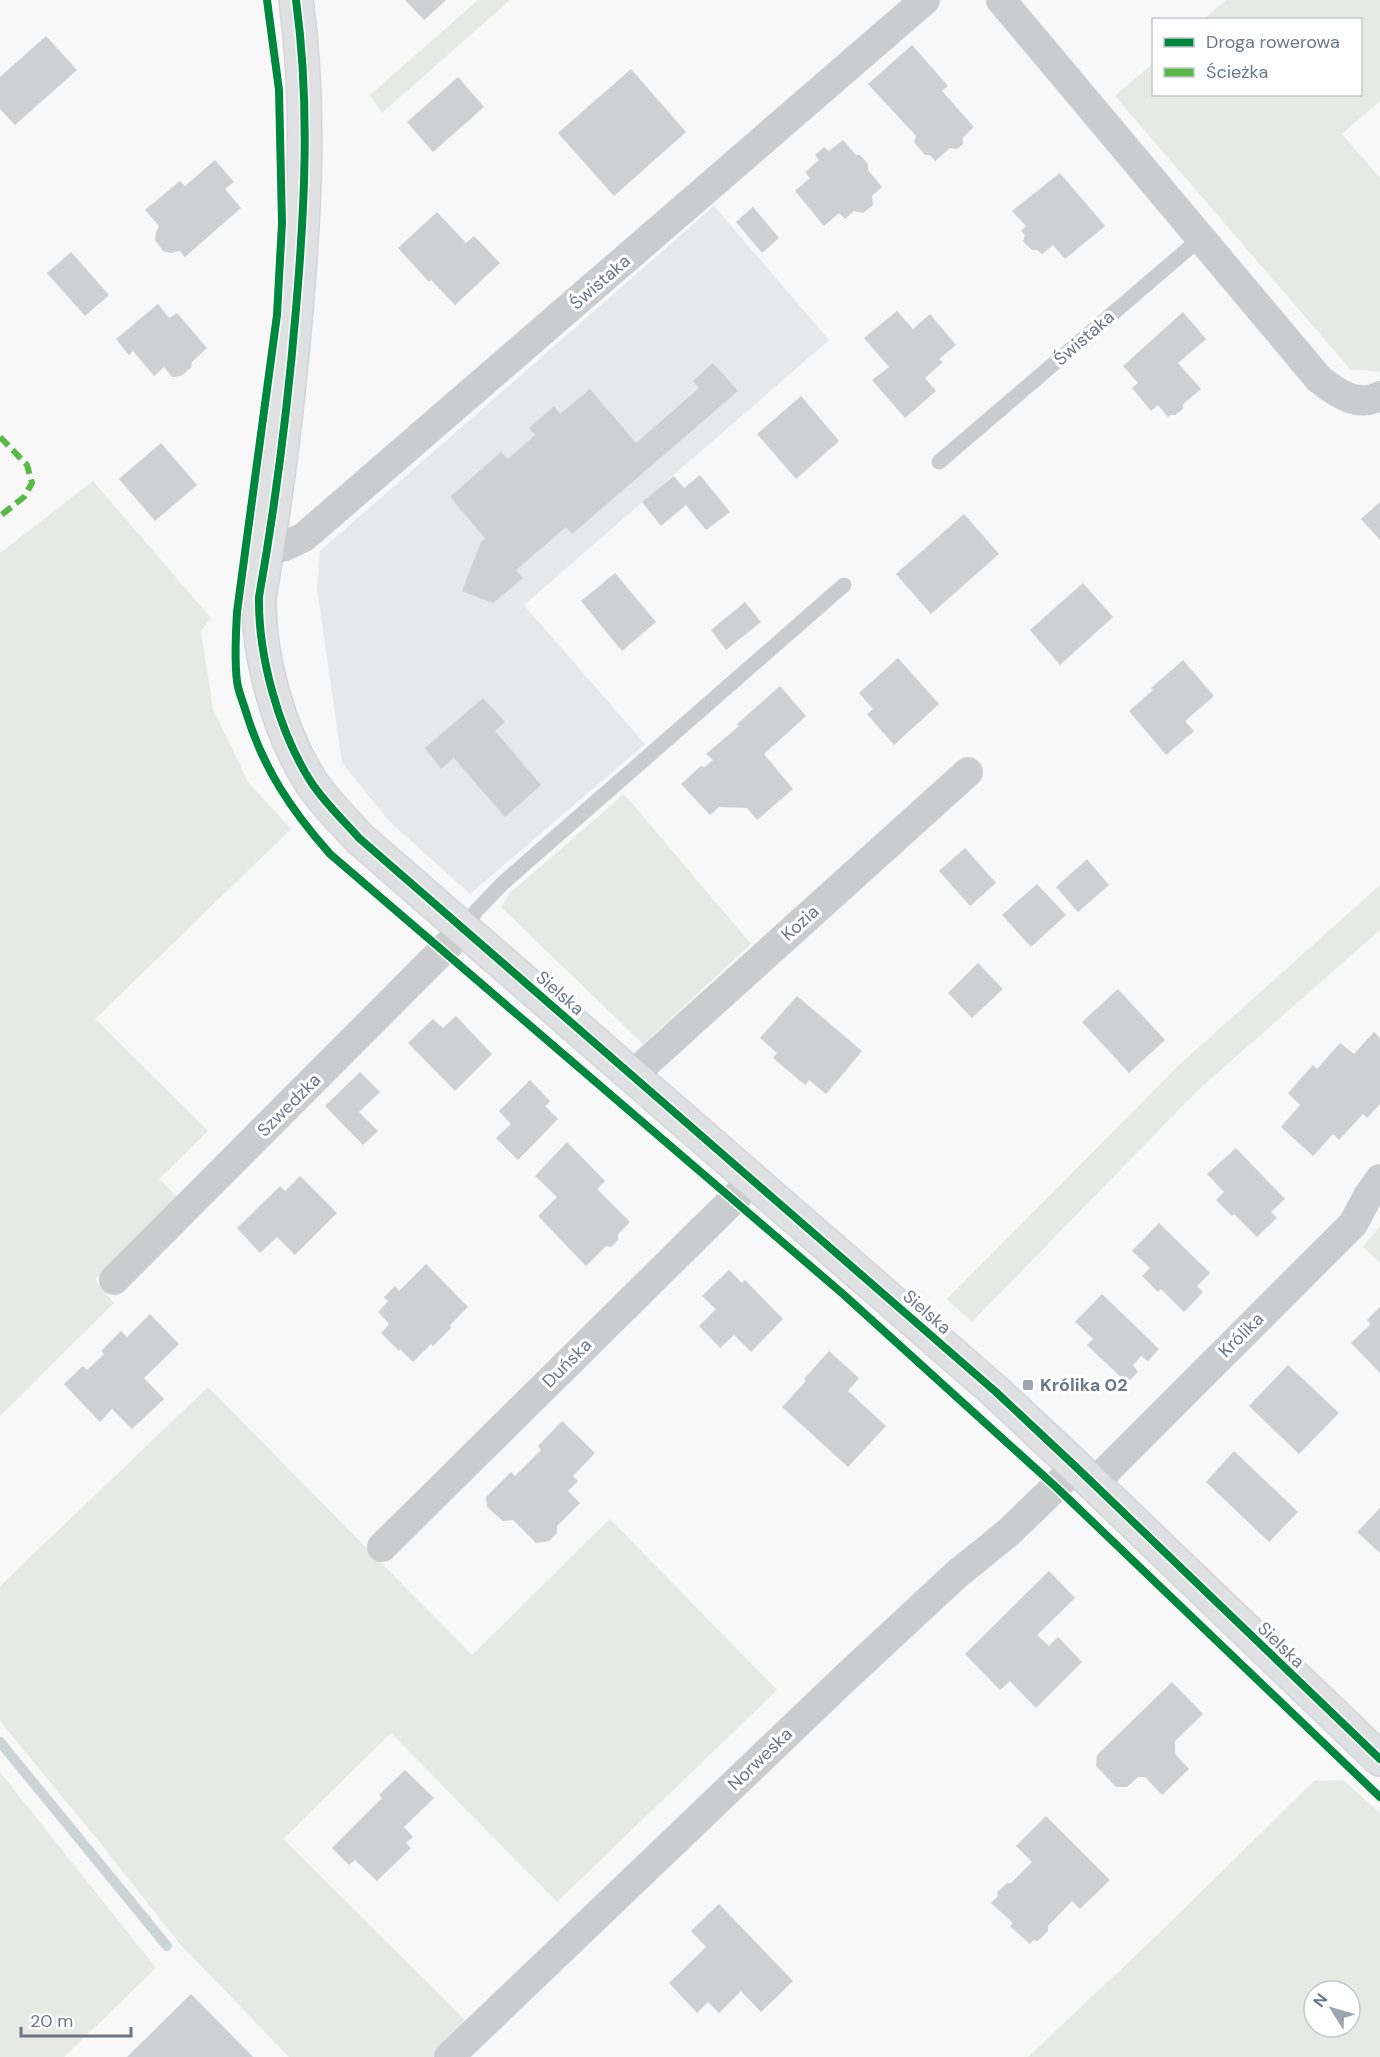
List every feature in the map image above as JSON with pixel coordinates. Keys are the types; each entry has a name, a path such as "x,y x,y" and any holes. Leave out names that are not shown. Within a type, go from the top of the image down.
{"street":[{"name":"Sielska","path":"296,0 304,77 306,147 304,218 290,387 259,597 259,619 262,649 276,702 290,742 310,781 359,838 996,1392 1380,1759"},
{"name":"Świstaka","path":"267,550 304,537 925,0"},
{"path":"1001,0 1319,379 1338,393 1354,400 1374,399 1380,396"},
{"name":"Kozia","path":"634,1077 648,1061 968,772"},
{"name":"Szwedzka","path":"114,1280 463,930"},
{"name":"Królika","path":"1085,1475 1353,1224 1380,1179"},
{"name":"Duńska","path":"382,1546 753,1180"},
{"name":"Norweska","path":"449,2057 956,1575 1085,1475"}],"lane":[{"name":"Świstaka","path":"939,462 1202,237"},
{"path":"463,930 477,910 504,882 844,585"}],"shaded area":[{"path":"478,0 510,0 382,113 370,95"},
{"path":"1226,0 1380,0 1380,101 1342,134 1380,178 1380,372 1350,369 1115,96 1152,64 1152,96 1362,96 1362,18 1205,18"},
{"path":"714,206 829,340 524,605 645,744 470,894 389,821 342,763 317,589 320,551"},
{"path":"93,481 211,618 201,631 213,709 248,782 291,829 95,1019 208,1131 159,1179 177,1197 95,1280 114,1303 0,1416 0,553"},
{"path":"624,794 751,944 643,1044 501,907 510,893"},
{"path":"1380,885 1380,930 1198,1090 972,1322 947,1299 1180,1064"},
{"path":"1380,1226 1380,1263 1363,1247"},
{"path":"208,1387 472,1655 610,1519 777,1690 557,1902 391,1733 283,1839 469,2024 433,2057 289,2057 179,1943 0,1721 0,1586"},
{"path":"0,1772 156,1968 64,2057 0,2057"},
{"path":"1343,1780 1380,1813 1380,2057 1028,2057 1152,1940 1314,1781"}],"building":[{"path":"405,0 446,0 424,20"},
{"path":"46,36 77,70 15,125 0,109 0,77"},
{"path":"912,45 948,86 942,91 974,127 963,137 963,144 957,149 950,148 935,161 930,155 925,155 914,142 916,136 868,84"},
{"path":"631,69 686,132 614,196 558,133"},
{"path":"458,77 484,107 433,152 407,122"},
{"path":"843,140 856,155 860,155 868,164 868,170 882,187 872,196 873,205 863,213 854,211 845,219 839,213 824,226 795,191 810,178 805,172 819,160 815,155 824,147 829,151"},
{"path":"215,160 234,182 225,189 241,208 185,257 180,251 171,253 163,251 155,240 159,226 145,210 180,181 185,186"},
{"path":"1060,173 1105,226 1065,259 1053,245 1042,254 1037,250 1032,250 1023,241 1025,235 1021,231 1026,226 1012,211"},
{"path":"753,207 779,238 762,253 736,222"},
{"path":"437,212 466,243 474,236 500,263 455,305 431,280 429,282 398,248"},
{"path":"71,252 109,295 85,316 47,273"},
{"path":"158,304 169,318 177,313 207,348 192,362 191,368 181,376 172,377 164,367 154,376 133,351 129,355 116,339"},
{"path":"897,311 913,329 930,314 956,345 939,359 943,362 925,378 936,391 905,418 872,380 889,367 864,338"},
{"path":"1183,312 1206,339 1178,363 1201,389 1183,404 1183,409 1168,417 1158,405 1151,411 1132,388 1138,383 1123,366"},
{"path":"713,363 738,391 572,534 566,527 516,570 523,578 493,603 462,591 481,542 485,538 450,497 501,452 508,459 535,435 529,428 554,406 560,414 590,389 636,443 699,388 693,381"},
{"path":"801,396 839,441 796,479 757,434"},
{"path":"161,443 197,485 155,521 119,479"},
{"path":"700,475 730,512 706,530 686,505 661,526 642,502 674,476 684,488"},
{"path":"1380,502 1380,540 1361,519"},
{"path":"964,514 999,554 931,614 896,574"},
{"path":"615,573 656,622 622,651 581,601"},
{"path":"1083,583 1113,617 1060,665 1030,630"},
{"path":"745,602 761,622 726,650 711,630"},
{"path":"898,658 939,704 894,745 867,714 873,709 859,693"},
{"path":"1183,660 1214,696 1185,721 1194,731 1166,755 1129,711"},
{"path":"780,686 806,716 764,754 793,789 757,820 747,808 719,807 710,815 681,784 701,766 705,767 713,760 706,754"},
{"path":"483,698 505,722 495,731 541,785 505,817 454,758 441,769 425,748"},
{"path":"965,848 996,883 970,906 939,871"},
{"path":"1087,859 1109,885 1078,912 1056,887"},
{"path":"1037,884 1066,915 1031,947 1002,915"},
{"path":"978,963 1003,989 972,1018 948,993"},
{"path":"1118,989 1165,1040 1129,1073 1082,1022"},
{"path":"797,996 862,1051 826,1094 809,1080 805,1085 773,1058 777,1053 760,1038"},
{"path":"456,1016 492,1054 455,1091 408,1043 433,1019 443,1028"},
{"path":"1374,1032 1380,1038 1380,1104 1367,1118 1363,1114 1339,1140 1333,1134 1313,1156 1281,1127 1300,1105 1288,1093 1313,1065 1317,1069 1340,1043 1354,1054"},
{"path":"360,1072 380,1092 359,1112 378,1131 363,1145 325,1106"},
{"path":"530,1080 550,1101 545,1106 558,1119 518,1160 496,1138 511,1124 499,1111"},
{"path":"567,1142 605,1181 597,1189 630,1222 618,1234 618,1240 611,1247 606,1246 586,1266 538,1216 557,1197 535,1176"},
{"path":"1236,1148 1285,1199 1271,1212 1277,1218 1257,1237 1216,1200 1224,1192 1207,1174"},
{"path":"300,1176 337,1213 295,1255 277,1237 260,1253 237,1228 280,1186 285,1191"},
{"path":"1159,1223 1210,1273 1197,1286 1203,1292 1184,1312 1161,1289 1158,1292 1142,1276 1150,1268 1132,1251"},
{"path":"426,1264 468,1307 433,1346 431,1344 413,1362 381,1333 389,1324 378,1312 388,1301 384,1297 395,1286 399,1291"},
{"path":"729,1270 742,1283 745,1280 783,1319 751,1352 734,1335 720,1348 699,1326 716,1309 702,1296"},
{"path":"1102,1294 1159,1349 1148,1361 1141,1356 1133,1365 1138,1372 1127,1383 1087,1345 1093,1339 1075,1322"},
{"path":"1380,1307 1380,1373 1351,1343 1371,1324 1367,1320"},
{"path":"150,1314 179,1344 144,1378 164,1399 132,1429 112,1409 100,1422 64,1384 83,1366 87,1370 104,1354 101,1351 121,1331 127,1337"},
{"path":"829,1351 859,1378 848,1391 886,1426 848,1467 782,1407"},
{"path":"1288,1365 1339,1413 1299,1454 1249,1406"},
{"path":"562,1421 595,1453 573,1476 578,1481 568,1491 580,1503 557,1526 557,1533 549,1541 536,1543 513,1520 503,1521 487,1507 486,1497 511,1472 515,1476 541,1450 538,1446"},
{"path":"1234,1451 1298,1512 1269,1542 1206,1482"},
{"path":"1380,1508 1380,1553 1357,1532"},
{"path":"1049,1571 1075,1598 1037,1635 1049,1646 1058,1637 1082,1662 1036,1708 1010,1681 1000,1690 965,1654"},
{"path":"1172,1682 1203,1714 1175,1741 1175,1754 1189,1769 1162,1795 1145,1777 1138,1777 1127,1787 1116,1787 1096,1766 1097,1755"},
{"path":"405,1770 434,1798 404,1827 413,1837 406,1843 411,1848 377,1881 355,1860 349,1865 332,1848 382,1798 379,1795"},
{"path":"1046,1816 1110,1880 1080,1909 1072,1901 1048,1926 1048,1931 1038,1941 1033,1940 1030,1944 1010,1926 1013,1923 991,1903 998,1896 997,1892 1007,1883 1011,1883 1032,1862 1016,1846"},
{"path":"719,1904 793,1981 761,2012 741,1991 719,2013 708,2002 697,2013 669,1983 706,1947 691,1931"},
{"path":"191,1994 253,2057 127,2057"}],"waterway":[{"path":"0,1742 167,1946"}],"marked path":[{"path":"0,437 27,465 32,483 24,497 0,516"}],"cycle path":[{"path":"267,0 279,90 282,223 277,315 237,612 235,655 237,681 253,732 280,788 330,854 843,1294 1056,1487 1380,1797"},
{"path":"296,0 305,116 302,231 285,417 259,597 262,644 273,693 289,740 311,782 359,838 996,1392 1380,1759"}],"place":[{"name":"Królika 02","path":"1028,1385"}]}
